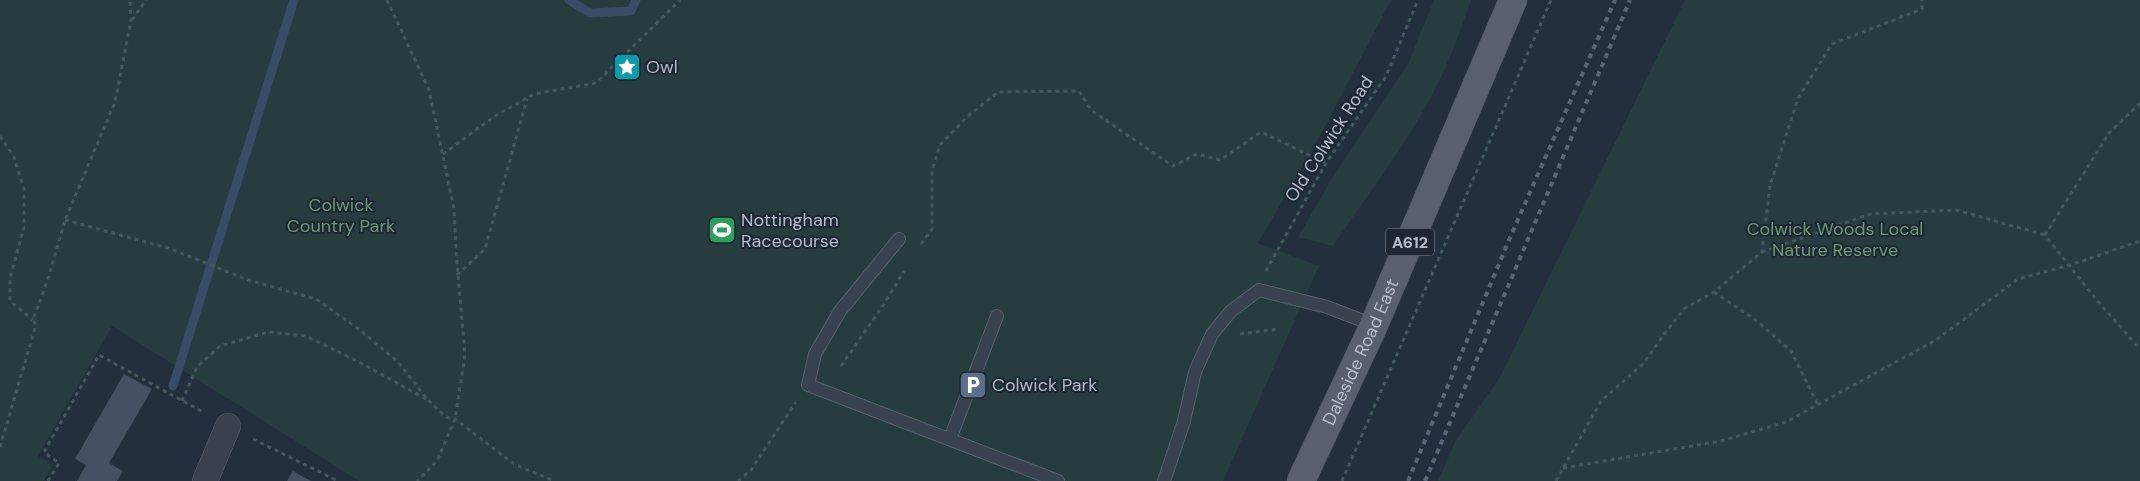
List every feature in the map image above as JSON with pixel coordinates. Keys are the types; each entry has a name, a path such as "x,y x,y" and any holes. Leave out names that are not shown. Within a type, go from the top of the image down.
{"main road":[{"name":"Daleside Road East","path":"1301,481 1374,325 1513,0"}],"street":[{"path":"205,481 228,426"}],"lane":[{"path":"899,239 840,311 815,354 808,384 1058,481"},
{"path":"1164,481 1184,421 1196,372 1212,334 1231,311 1259,290 1327,307 1374,325"},
{"path":"950,439 997,316"}],"path":[{"path":"33,320 65,220 115,102 131,21 130,0"},
{"path":"131,21 146,0"},
{"path":"387,0 429,90 454,209 465,355 455,418 437,461 417,481"},
{"path":"443,154 495,116 534,94 596,83 680,0"},
{"name":"Old Colwick Road","path":"1259,290 1273,256 1326,163 1386,76 1418,0"},
{"path":"1342,481 1551,0"},
{"path":"1762,252 1770,186 1798,98 1832,44 1922,8 1922,0"},
{"path":"920,244 932,229 932,171 940,145 968,116 998,92 1079,91 1091,110 1173,166 1197,154 1220,160 1261,132 1326,163"},
{"path":"458,274 485,249 527,98"},
{"path":"2045,235 2109,133 2140,103"},
{"path":"0,136 14,157 24,189 24,227 10,278 10,301 33,320 36,325 0,448"},
{"path":"1556,481 1601,402 1644,363 1662,336 1685,308 1714,292 1762,252 1870,214 1956,210 2045,235 2140,349"},
{"path":"65,220 168,248 251,281 316,299 360,330 398,362 427,399 446,417 455,418 514,464 554,481"},
{"path":"1563,468 1721,441 1786,422 1936,340 2018,279 2070,265 2140,241"},
{"path":"841,366 882,307 905,268"},
{"path":"1714,292 1757,321 1791,351 1818,405"},
{"path":"182,401 197,367 220,346 268,332 306,336 427,399"},
{"path":"48,481 59,463 44,452 99,355"},
{"path":"738,481 751,470 808,384"}],"green space":[{"name":"Colwick Country Park","path":"0,0 1391,0 1318,140 1258,243 1319,266 1223,481 359,481 112,326 38,456 53,465 44,481 0,481"},
{"path":"1434,0 1471,0 1448,63 1419,118 1333,246 1298,237 1334,175 1408,64"},
{"name":"Colwick Woods Local Nature Reserve","path":"1685,0 2140,0 2140,481 1438,481 1455,442 1500,377"}],"building":[{"path":"124,374 152,389 109,463 123,471 117,481 77,481 86,465 75,459"},
{"path":"293,471 311,481 287,481"}],"waterway":[{"path":"173,386 294,0"},
{"path":"569,0 590,13 631,11 636,0"}],"railway":[{"path":"1408,481 1512,233 1615,0"},
{"path":"1425,481 1630,0"}],"place":[{"name":"Owl","path":"627,67"},
{"name":"Nottingham Racecourse","path":"722,230"},
{"name":"Colwick Park","path":"973,385"}]}
